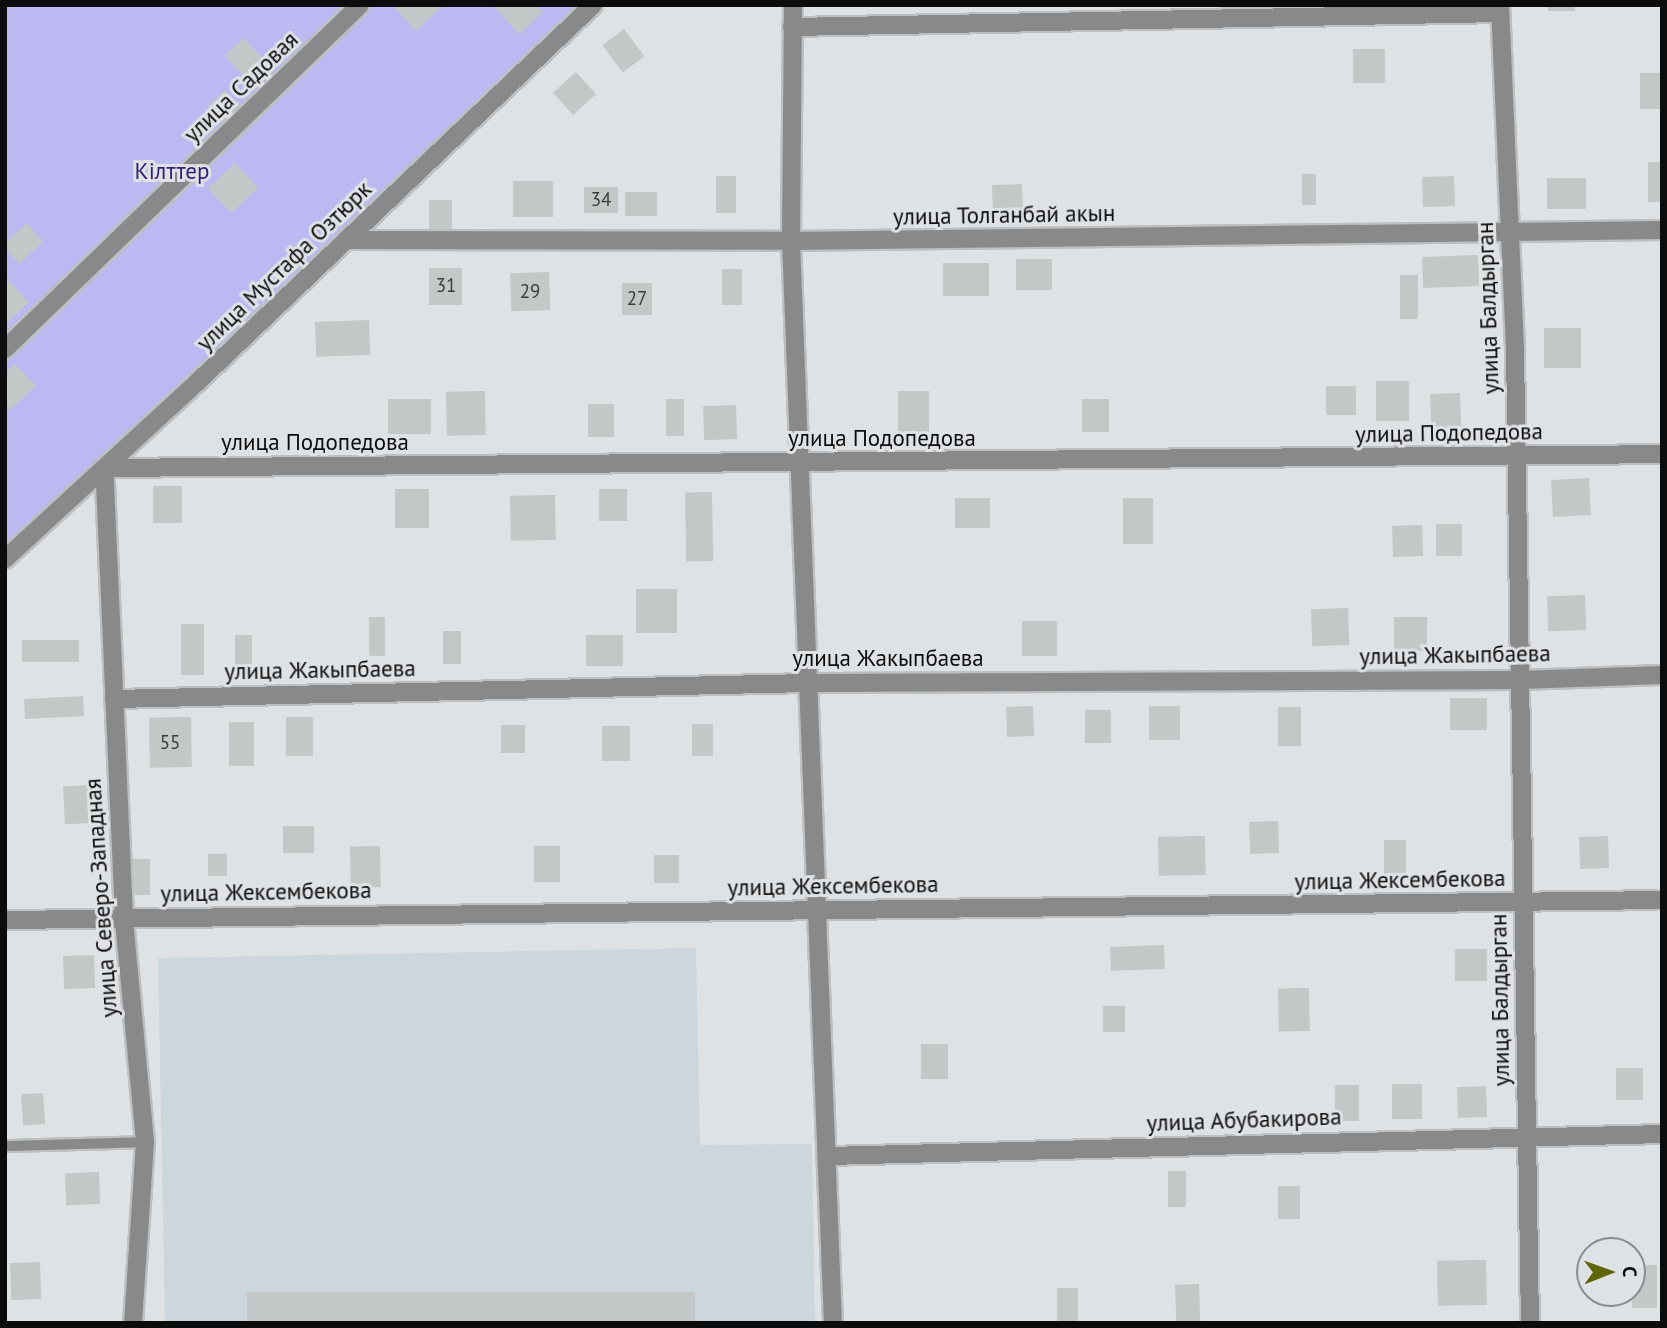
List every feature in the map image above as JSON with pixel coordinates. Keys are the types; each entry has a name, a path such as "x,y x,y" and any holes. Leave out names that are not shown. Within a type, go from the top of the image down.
{"street":[{"name":"улица Садовая","path":"5,349 360,5"},
{"name":"улица Мустафа Озтюрк","path":"5,559 593,5"},
{"path":"793,5 791,241 809,683 815,910 828,1156 832,1323"},
{"path":"792,27 1500,9"},
{"name":"улица Балдырган","path":"1500,9 1516,457 1530,1323"},
{"name":"улица Толганбай акын","path":"346,240 791,241 1662,230"},
{"name":"улица Подопедова","path":"104,468 1662,454"},
{"name":"улица Северо-Западная","path":"104,468 124,918 145,1142 133,1323"},
{"name":"улица Жакыпбаева","path":"114,699 809,683 1520,680 1662,675"},
{"name":"улица Жексембекова","path":"5,920 1523,904 1662,900"},
{"name":"улица Абубакирова","path":"828,1156 1662,1134"}],"lane":[{"path":"5,1146 145,1142"}],"shaded area":[{"path":"696,948 700,1145 812,1144 815,1323 165,1323 158,958"}],"green space":[{"name":"Кілттер","path":"5,5 603,5 5,549"}],"building":[{"path":"392,5 443,5 416,31"},
{"path":"536,5 543,12 519,34 495,7"},
{"path":"1548,5 1575,5 1575,11 1548,11"},
{"path":"624,29 644,56 623,72 602,45"},
{"path":"244,38 271,68 251,85 225,55"},
{"path":"1353,49 1385,49 1385,83 1353,83"},
{"path":"576,72 596,94 573,115 553,93"},
{"path":"1640,73 1662,73 1662,109 1640,109"},
{"path":"225,90 239,105 221,122 207,107"},
{"path":"1648,162 1662,162 1662,202 1648,202"},
{"path":"235,163 258,188 231,213 208,188"},
{"path":"1302,174 1316,174 1316,205 1302,205"},
{"path":"716,176 736,176 736,213 716,213"},
{"path":"1454,176 1455,206 1423,207 1422,177"},
{"path":"1547,178 1586,178 1586,209 1547,209"},
{"path":"513,181 553,181 553,217 513,217"},
{"path":"1022,184 1023,215 993,216 992,185"},
{"path":"584,187 618,187 618,213 584,213"},
{"path":"625,192 657,192 657,216 625,216"},
{"path":"429,200 452,200 452,230 429,230"},
{"path":"27,223 43,242 19,264 5,248 5,243"},
{"path":"1478,255 1479,286 1423,288 1422,257"},
{"path":"1016,259 1052,259 1052,290 1016,290"},
{"path":"943,263 989,263 989,296 943,296"},
{"path":"429,268 462,268 462,305 429,305"},
{"path":"722,269 742,269 742,305 722,305"},
{"path":"549,272 550,310 511,311 510,273"},
{"path":"1400,275 1418,275 1418,319 1400,319"},
{"path":"5,280 29,302 5,325"},
{"path":"622,283 652,283 652,315 622,315"},
{"path":"369,320 370,355 316,357 315,322"},
{"path":"1544,328 1581,328 1581,368 1544,368"},
{"path":"15,364 36,386 10,410 5,405 5,373"},
{"path":"1376,381 1409,381 1409,421 1376,421"},
{"path":"1326,386 1356,386 1356,415 1326,415"},
{"path":"485,391 486,435 447,436 446,392"},
{"path":"898,391 929,391 929,437 898,437"},
{"path":"1460,393 1461,427 1431,428 1430,394"},
{"path":"388,399 431,399 431,434 388,434"},
{"path":"666,399 684,399 684,436 666,436"},
{"path":"1082,399 1109,399 1109,432 1082,432"},
{"path":"588,404 614,404 614,437 588,437"},
{"path":"736,405 737,439 704,440 703,406"},
{"path":"1589,478 1591,515 1553,517 1551,480"},
{"path":"153,486 182,486 182,523 153,523"},
{"path":"395,489 429,489 429,528 395,528"},
{"path":"599,489 627,489 627,521 599,521"},
{"path":"685,492 712,492 713,561 686,561"},
{"path":"555,495 556,540 511,541 510,496"},
{"path":"955,498 990,498 990,528 955,528"},
{"path":"1123,498 1153,498 1153,544 1123,544"},
{"path":"1436,524 1462,524 1462,556 1436,556"},
{"path":"1422,525 1423,556 1393,557 1392,526"},
{"path":"636,589 677,589 677,633 636,633"},
{"path":"1585,595 1586,630 1548,631 1547,596"},
{"path":"1348,608 1349,645 1312,646 1311,609"},
{"path":"369,617 385,617 385,656 369,656"},
{"path":"1394,617 1427,617 1427,651 1394,651"},
{"path":"1022,621 1057,621 1057,656 1022,656"},
{"path":"181,624 204,624 204,675 181,675"},
{"path":"443,631 461,631 461,664 443,664"},
{"path":"235,635 252,635 252,675 235,675"},
{"path":"586,635 623,635 623,666 586,666"},
{"path":"22,640 79,640 79,662 22,662"},
{"path":"83,696 84,716 25,719 24,699"},
{"path":"1450,698 1487,698 1487,730 1450,730"},
{"path":"1033,706 1034,736 1007,737 1006,707"},
{"path":"1149,706 1180,706 1180,740 1149,740"},
{"path":"1278,707 1301,707 1301,746 1278,746"},
{"path":"1085,710 1111,710 1111,743 1085,743"},
{"path":"191,717 192,767 150,768 149,718"},
{"path":"286,717 313,717 313,756 286,756"},
{"path":"229,722 254,722 254,766 229,766"},
{"path":"692,724 713,724 713,756 692,756"},
{"path":"501,725 525,725 525,753 501,753"},
{"path":"602,726 630,726 630,761 602,761"},
{"path":"90,785 92,823 65,824 63,786"},
{"path":"1278,821 1279,853 1250,854 1249,822"},
{"path":"283,826 314,826 314,853 283,853"},
{"path":"1205,836 1206,875 1159,876 1158,837"},
{"path":"1608,836 1609,868 1580,869 1579,837"},
{"path":"1384,840 1406,840 1406,876 1384,876"},
{"path":"380,846 381,887 351,888 350,847"},
{"path":"534,846 560,846 560,882 534,882"},
{"path":"208,854 227,854 227,876 208,876"},
{"path":"654,855 679,855 679,883 654,883"},
{"path":"131,859 150,859 150,895 131,895"},
{"path":"1164,945 1165,969 1111,971 1110,947"},
{"path":"1455,949 1487,949 1487,981 1455,981"},
{"path":"94,955 95,988 64,989 63,956"},
{"path":"1309,988 1310,1031 1279,1032 1278,989"},
{"path":"1103,1006 1125,1006 1125,1032 1103,1032"},
{"path":"921,1044 948,1044 948,1079 921,1079"},
{"path":"1616,1068 1643,1068 1643,1100 1616,1100"},
{"path":"1392,1084 1422,1084 1422,1119 1392,1119"},
{"path":"1335,1085 1359,1085 1359,1121 1335,1121"},
{"path":"1486,1086 1487,1117 1458,1118 1457,1087"},
{"path":"43,1093 45,1124 23,1125 21,1095"},
{"path":"1168,1171 1186,1171 1186,1207 1168,1207"},
{"path":"99,1172 100,1204 66,1205 65,1173"},
{"path":"1278,1186 1300,1186 1300,1219 1278,1219"},
{"path":"1486,1260 1487,1305 1438,1306 1437,1261"},
{"path":"40,1262 41,1299 11,1300 10,1263"},
{"path":"1646,1265 1657,1265 1657,1308 1632,1308 1646,1307"},
{"path":"1199,1284 1200,1321 1176,1322 1175,1285"},
{"path":"1057,1288 1078,1288 1078,1323 1057,1323"},
{"path":"247,1292 695,1292 695,1323 247,1323"}]}
